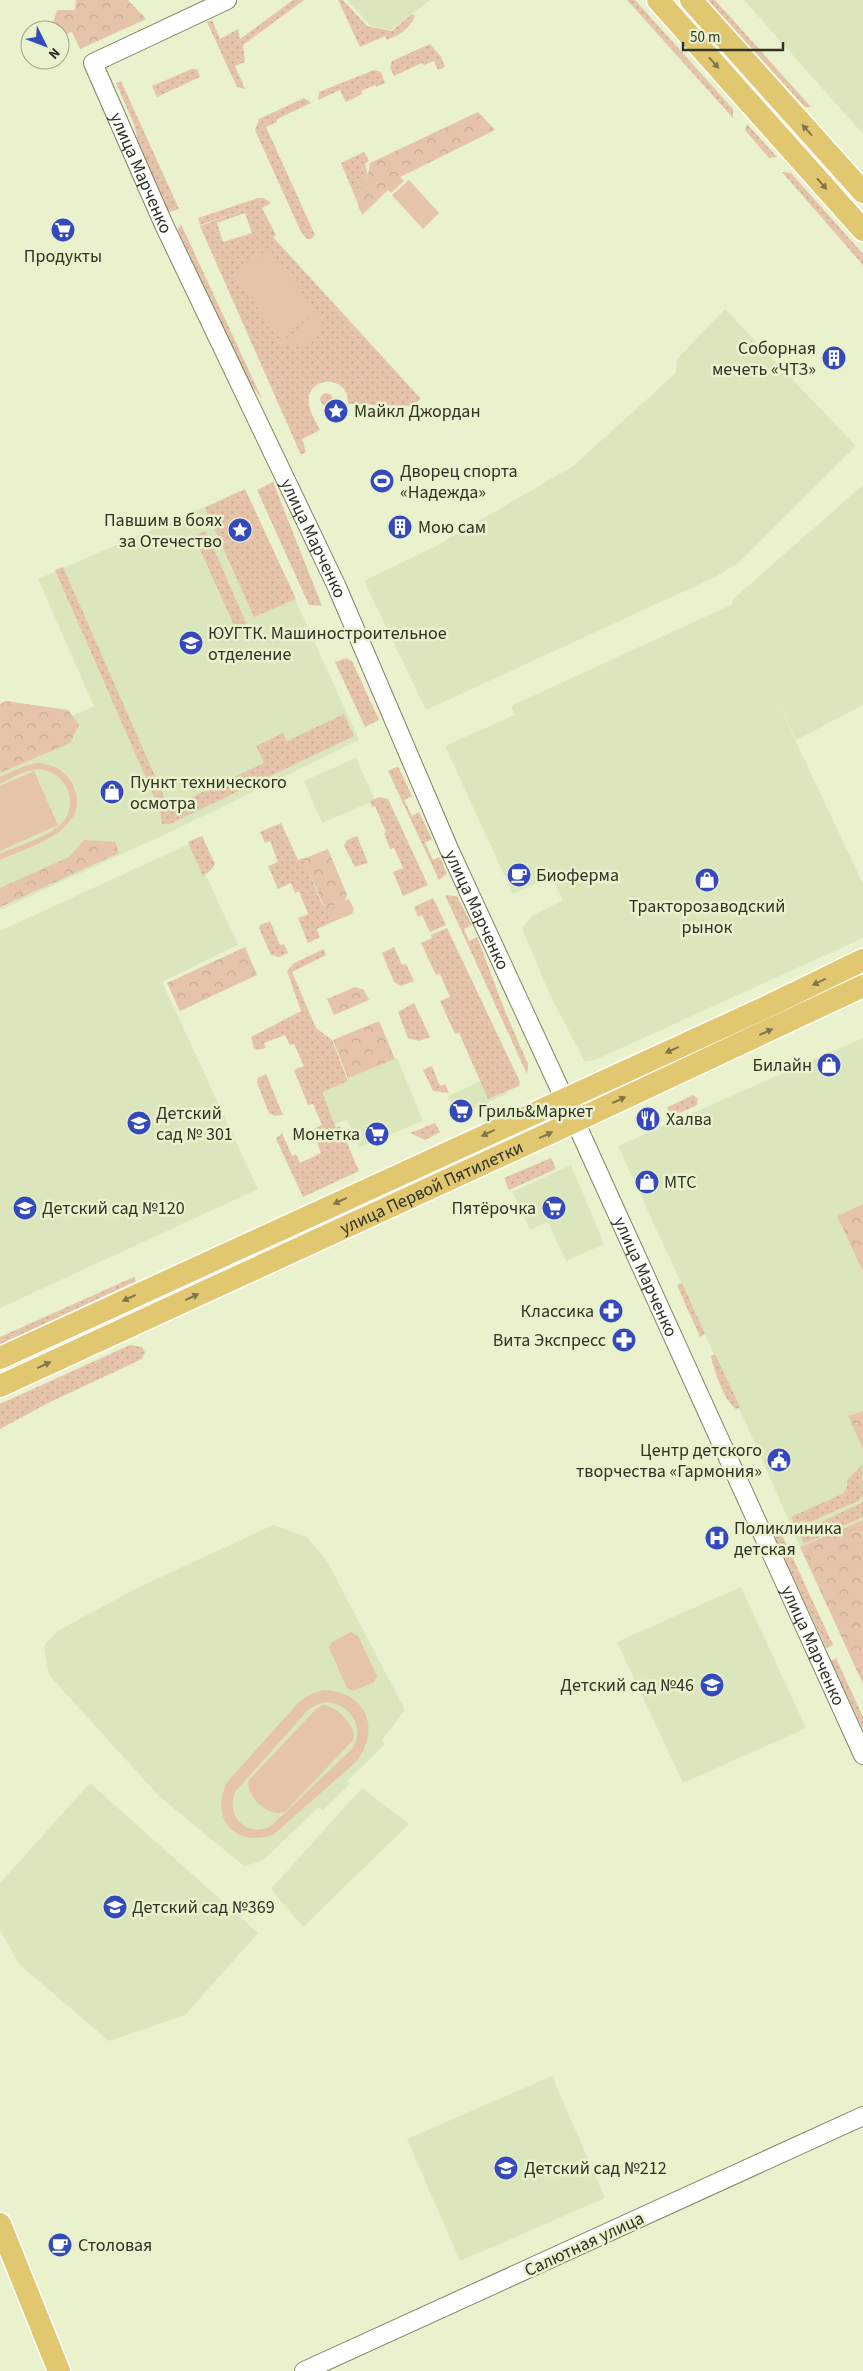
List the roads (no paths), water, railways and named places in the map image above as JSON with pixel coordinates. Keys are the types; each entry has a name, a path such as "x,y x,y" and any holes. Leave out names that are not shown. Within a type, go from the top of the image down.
{"main road":[{"path":"658,0 863,230"},
{"path":"691,0 863,192"},
{"name":"улица Первой Пятилетки","path":"0,1358 764,1008 863,960"},
{"name":"улица Первой Пятилетки","path":"0,1386 863,986"},
{"name":"улица Марченко","path":"564,1098 575,1121"},
{"path":"0,2224 59,2371"}],"street":[{"name":"улица Марченко","path":"227,0 93,63 164,225 337,587 449,849 564,1098"},
{"name":"улица Марченко","path":"575,1121 863,1755"},
{"name":"Салютная улица","path":"304,2371 863,2116"}],"place":[{"name":"Продукты","path":"63,230"},
{"name":"Соборная мечеть «ЧТЗ»","path":"834,358"},
{"name":"Майкл Джордан","path":"336,411"},
{"name":"Дворец спорта «Надежда»","path":"382,481"},
{"name":"Мою сам","path":"400,527"},
{"name":"Павшим в боях за Отечество","path":"240,530"},
{"name":"ЮУГТК. Машиностроительное отделение","path":"191,643"},
{"name":"Пункт технического осмотра","path":"112,792"},
{"name":"Биоферма","path":"519,875"},
{"name":"Тракторозаводский рынок","path":"707,880"},
{"name":"Билайн","path":"829,1065"},
{"name":"Гриль&Маркет","path":"461,1111"},
{"name":"Халва","path":"648,1119"},
{"name":"Детский сад № 301","path":"139,1123"},
{"name":"Монетка","path":"377,1134"},
{"name":"МТС","path":"647,1182"},
{"name":"Детский сад №120","path":"25,1208"},
{"name":"Пятёрочка","path":"554,1208"},
{"name":"Классика","path":"611,1311"},
{"name":"Вита Экспресс","path":"624,1340"},
{"name":"Центр детского творчества «Гармония»","path":"779,1460"},
{"name":"Поликлиника детская","path":"717,1538"},
{"name":"Детский сад №46","path":"712,1685"},
{"name":"Детский сад №369","path":"115,1907"},
{"name":"Детский сад №212","path":"506,2168"},
{"name":"Столовая","path":"60,2245"}]}
